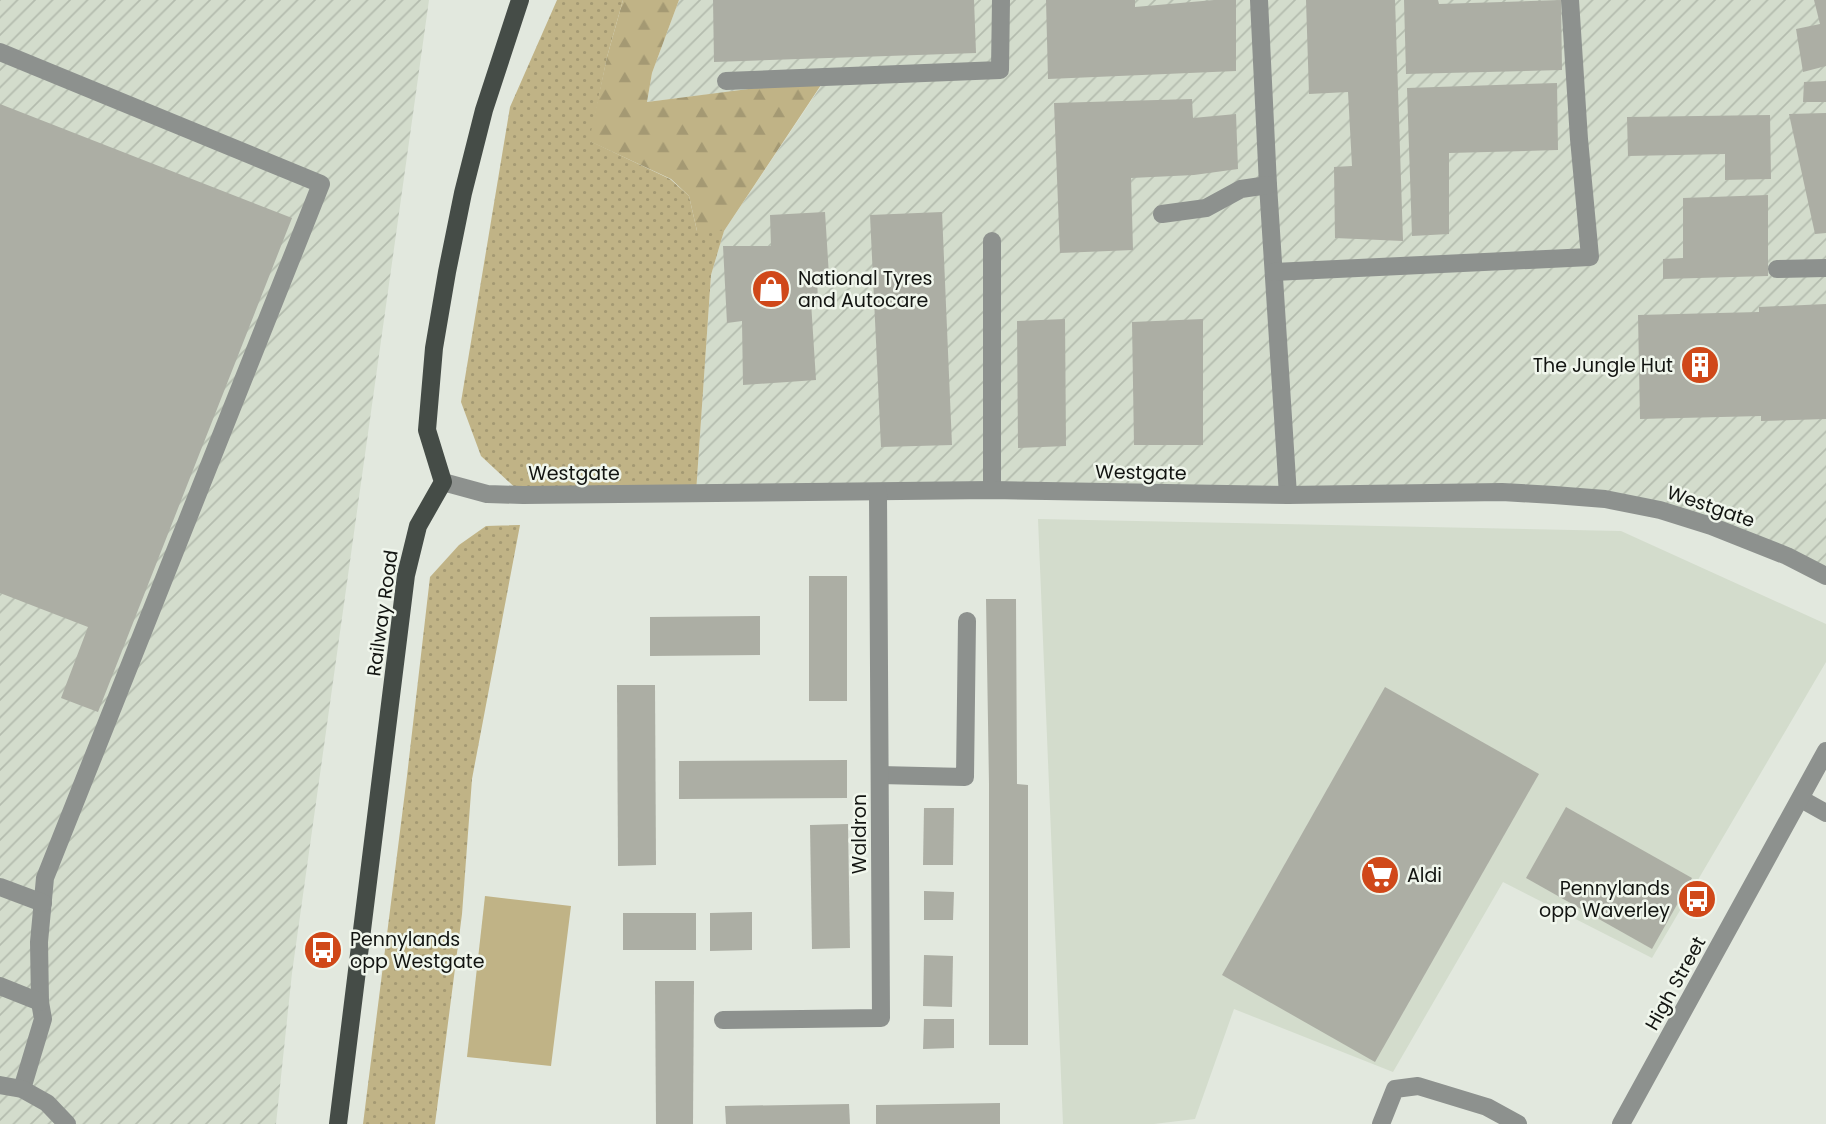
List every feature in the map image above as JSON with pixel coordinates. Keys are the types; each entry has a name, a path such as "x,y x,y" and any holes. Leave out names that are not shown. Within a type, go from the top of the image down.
{"main road":[{"path":"443,482 427,430 434,348 463,193 484,110 520,0"},
{"name":"Railway Road","path":"338,1124 406,575 418,526 443,482"}],"street":[{"path":"726,81 1000,70 1000,0"},
{"path":"1259,0 1288,495"},
{"path":"1274,272 1590,257 1570,0"},
{"path":"0,52 321,184 45,878 39,942 40,1002 43,1019 22,1089"},
{"path":"1162,214 1206,208 1241,189 1268,185"},
{"path":"992,241 992,490"},
{"path":"1777,269 1826,268"},
{"name":"Westgate","path":"443,482 487,494 523,495 992,490 1288,495 1502,492 1605,499 1660,510 1711,526 1787,556 1826,576"},
{"name":"Waldron","path":"723,1020 881,1018 878,492"},
{"path":"880,775 965,777 967,621"},
{"name":"High Street","path":"1621,1124 1826,751"},
{"path":"1801,799 1826,813"},
{"path":"0,887 43,903"},
{"path":"0,986 40,1002"},
{"path":"0,1085 22,1089 47,1103 67,1124"},
{"path":"1381,1124 1395,1089 1418,1086 1487,1107 1518,1124"}],"shaded area":[{"path":"0,0 429,0 292,973 276,1124 0,1124"},
{"path":"679,0 1826,0 1826,576 1605,499 696,493 711,275 724,231 825,80 647,102 652,73"},
{"path":"1038,519 1621,531 1826,624 1826,662 1652,958 1503,882 1393,1072 1234,1009 1195,1119 1154,1124 1063,1124"}],"green space":[{"path":"557,0 623,0 607,57 590,141 670,179 689,196 697,231 724,231 711,275 696,493 523,495 481,456 461,402 510,107"},
{"path":"623,0 679,0 652,73 647,102 825,79 724,231 697,231 689,196 671,179 589,141 607,57"},
{"path":"520,525 472,779 462,914 435,1124 363,1124 430,577 459,545 486,526"},
{"path":"485,896 571,906 551,1066 467,1057"}],"building":[{"path":"713,0 974,0 976,53 714,62"},
{"path":"1046,0 1135,0 1135,7 1236,0 1236,71 1048,79"},
{"path":"1306,0 1395,0 1403,241 1335,238 1334,167 1352,166 1348,92 1309,94"},
{"path":"1404,0 1438,0 1439,4 1561,0 1562,70 1406,74"},
{"path":"1814,0 1826,0 1826,66 1803,72 1796,29 1820,24"},
{"path":"1826,81 1826,102 1803,102 1804,82"},
{"path":"1557,83 1558,150 1449,153 1449,234 1412,236 1407,88"},
{"path":"1192,99 1193,118 1236,114 1238,169 1194,175 1131,178 1133,250 1060,253 1054,103"},
{"path":"0,104 292,218 98,712 61,698 88,627 0,593"},
{"path":"1826,113 1826,233 1815,234 1789,114"},
{"path":"1770,115 1771,179 1725,180 1725,154 1628,156 1627,117"},
{"path":"1768,195 1768,276 1663,279 1663,259 1683,258 1683,198"},
{"name":"National Tyres and Autocare","path":"825,212 829,276 817,277 818,302 811,302 816,380 743,385 742,321 727,323 723,246 771,246 770,215"},
{"path":"942,212 952,445 881,447 870,215"},
{"name":"The Jungle Hut","path":"1826,304 1826,419 1761,421 1761,416 1640,419 1638,315 1759,312 1759,307"},
{"path":"1065,319 1066,446 1018,448 1017,321"},
{"path":"1203,319 1203,445 1134,445 1132,322"},
{"path":"809,576 847,576 847,701 809,701"},
{"path":"986,599 1016,599 1017,784 1028,785 1028,1045 989,1045"},
{"path":"760,616 760,655 650,656 650,617"},
{"path":"617,685 655,685 656,865 618,866"},
{"name":"Aldi","path":"1385,687 1539,774 1375,1062 1222,975"},
{"path":"847,760 847,798 679,799 679,761"},
{"path":"1566,807 1692,878 1652,949 1526,878"},
{"path":"924,808 954,808 953,865 923,865"},
{"path":"848,824 850,948 812,949 810,825"},
{"path":"924,891 954,892 953,920 924,920"},
{"path":"752,912 752,950 710,951 710,913"},
{"path":"623,913 696,913 696,950 623,950"},
{"path":"924,955 953,956 952,1007 923,1006"},
{"path":"655,981 694,981 693,1124 656,1124"},
{"path":"924,1019 954,1019 954,1048 923,1049"},
{"path":"1000,1103 1000,1124 876,1124 876,1105"},
{"path":"849,1104 850,1124 726,1124 725,1106"}],"place":[{"name":"National Tyres and Autocare","path":"771,289"},
{"name":"The Jungle Hut","path":"1700,365"},
{"name":"Aldi","path":"1380,875"},
{"name":"Pennylands opp Waverley","path":"1697,899"},
{"name":"Pennylands opp Westgate","path":"323,950"}]}
